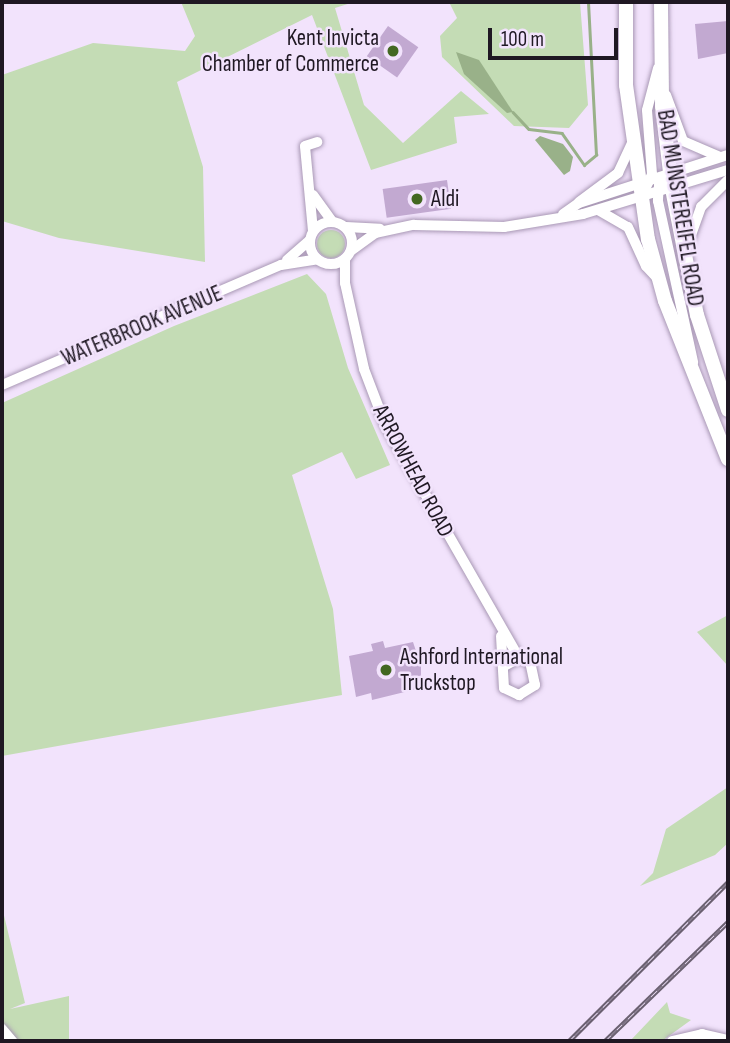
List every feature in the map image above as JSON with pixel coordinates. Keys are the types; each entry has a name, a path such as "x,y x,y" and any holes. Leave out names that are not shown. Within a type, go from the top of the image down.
{"highway":[{"name":"BAD MUNSTEREIFEL ROAD","path":"626,2 633,135 645,181 641,199 659,279 728,459"},
{"name":"BAD MUNSTEREIFEL ROAD","path":"661,2 666,186 685,263 728,410"}],"street":[{"path":"645,181 648,110 661,57"},
{"path":"661,75 683,141 725,156"},
{"path":"563,215 625,165 633,135"},
{"path":"317,142 305,146 313,195 312,235 318,259 328,264 345,259 363,239 391,228"},
{"path":"313,195 332,221 346,227 505,227 598,210 641,199 725,156"},
{"path":"579,203 645,181 666,186 728,170"},
{"path":"685,263 697,214 728,180"},
{"path":"666,186 695,375"},
{"path":"598,210 628,227 646,266 659,279"},
{"path":"312,235 332,221"},
{"path":"346,227 352,250"},
{"name":"WATERBROOK AVENUE","path":"281,265 312,235"},
{"name":"WATERBROOK AVENUE","path":"2,385 281,265 318,259"},
{"name":"ARROWHEAD ROAD","path":"345,259 348,301"},
{"name":"ARROWHEAD ROAD","path":"328,264 348,301 385,424 501,632 519,658"},
{"name":"ARROWHEAD ROAD","path":"501,632 504,666"},
{"path":"519,658 537,673 535,685 526,693 504,688 504,666 519,658"},
{"path":"2,1029 12,1041"},
{"path":"672,1041 702,1034 728,1040"}],"shaded area":[{"path":"181,2 354,2 335,8 364,105 403,143 461,91 489,114 454,117 457,143 371,170 312,15 177,82 203,167 205,262 59,238 2,221 2,75 93,43 185,51 195,36"},
{"path":"449,2 580,2 588,105 569,128 514,126 442,57 440,36 457,18"},
{"path":"456,52 479,60 513,112 507,113 464,74"},
{"path":"540,136 563,144 573,157 570,171 564,175 535,140"},
{"path":"331,230 341,234 345,244 341,254 331,258 321,254 317,244 321,234"},
{"path":"307,274 326,294 348,368 390,465 356,479 342,452 292,475 333,609 342,695 2,756 2,403 174,326"},
{"path":"728,615 728,666 697,632"},
{"path":"728,787 728,843 715,855 640,886 653,873 666,829"},
{"path":"2,907 25,1003 10,1009 69,996 69,1041 17,1041 2,1025"},
{"path":"667,1002 670,1013 691,1020 662,1041 630,1041"}],"building":[{"path":"728,21 728,53 698,59 695,24"},
{"name":"Kent Invicta Chamber of Commerce","path":"388,26 418,47 397,78 367,56"},
{"name":"Aldi","path":"447,180 451,209 387,218 383,189"},
{"name":"Ashford International Truckstop","path":"383,641 385,648 413,642 416,651 421,650 421,688 372,700 371,693 356,697 349,656 373,651 371,644"}],"waterway":[{"path":"513,112 529,129 562,133 584,165 596,155 588,2"}],"railway":[{"path":"569,1041 728,882"},
{"path":"605,1041 728,922"}],"place":[{"name":"Kent Invicta Chamber of Commerce","path":"393,51"},
{"name":"Aldi","path":"417,199"},
{"name":"Ashford International Truckstop","path":"386,670"}]}
